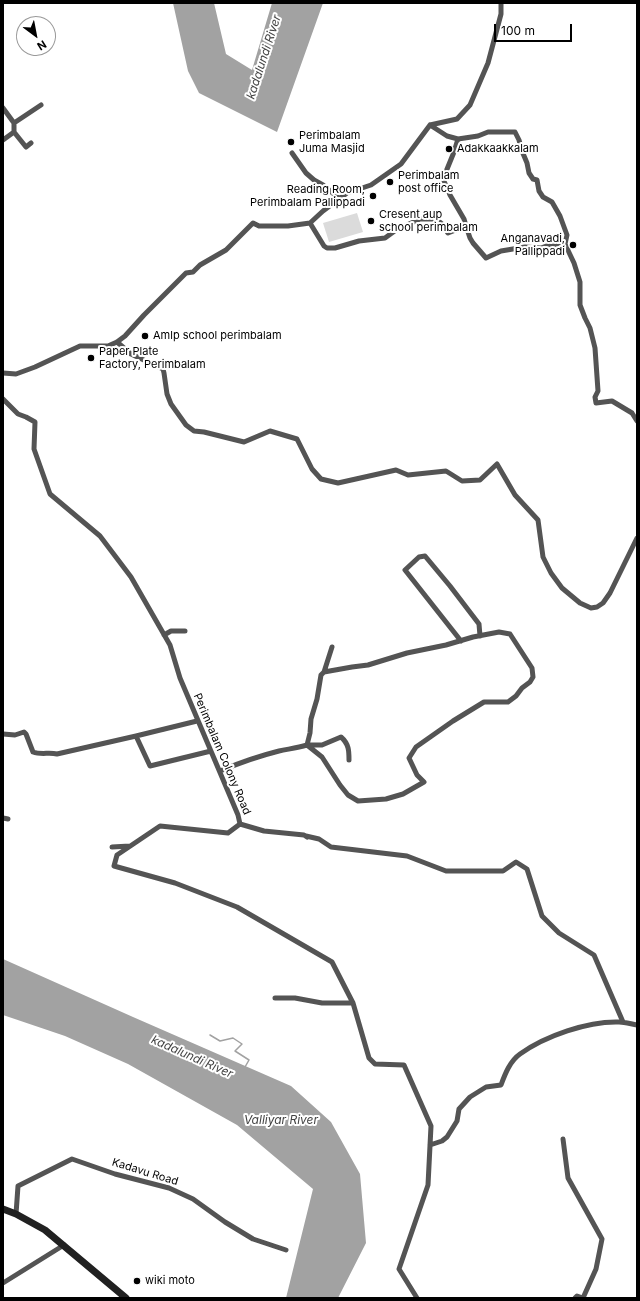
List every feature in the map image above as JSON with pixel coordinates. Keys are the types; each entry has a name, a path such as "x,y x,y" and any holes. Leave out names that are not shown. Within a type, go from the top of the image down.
{"main road":[{"path":"3,1209 16,1214 45,1230 126,1298"}],"street":[{"path":"3,373 16,374 35,367 80,346 108,346 117,342 125,336 186,273 193,272 200,265 226,250 253,223 259,226 288,226 310,223 347,193 371,185 401,164 430,125 457,119 470,106 488,63 501,14 501,3"},
{"path":"14,123 40,105"},
{"path":"3,108 14,123 14,132 26,147 30,143"},
{"path":"430,125 448,136 458,139 478,136 488,132 515,132 527,163 529,173 533,179 537,180 539,191 543,197 552,202 560,216 567,236 565,244 580,282 580,305 590,328 593,341 598,391 595,397 596,403 612,401 632,413 637,421"},
{"path":"3,140 14,132"},
{"path":"458,139 443,179 450,195 464,219 473,243 486,258 501,251 525,247 542,248 549,245 565,244"},
{"path":"292,153 306,173 340,198"},
{"path":"310,223 324,246 330,248 359,241 386,238 396,230 420,219 436,219 442,224 448,233 466,226"},
{"path":"117,342 131,354 163,369 167,394 171,404 186,425 194,431 244,442 270,431 297,439 312,469 321,479 338,483 396,470 408,475 446,471 462,481 480,480 497,464 515,495 538,520 543,557 551,574 562,588 580,603 591,608 597,607 603,603 610,593 637,538"},
{"name":"Perimbalam Colony Road","path":"3,399 18,414 35,422 34,449 50,494 100,536 131,577 170,645 180,678 238,815 240,824 228,833 160,826 117,855 114,866 175,883 237,908 332,962 353,1003 369,1058 376,1064 404,1065 431,1126 428,1184 399,1269 417,1298"},
{"path":"461,641 405,570 419,557 425,556 450,586 479,624 480,636"},
{"path":"164,635 170,631 184,630"},
{"path":"307,745 322,757 348,795 358,801 386,799 403,794 424,782 417,775 409,758 416,747 453,720 484,702 508,702 530,682 532,677 532,668 510,634 499,632 368,665 324,672"},
{"path":"307,745 311,719 318,699 321,675 324,672 332,647"},
{"path":"3,734 14,735 24,732 33,752 48,752 57,754 197,720"},
{"path":"136,736 150,766 211,751"},
{"path":"220,771 243,762 280,751 307,745 322,745 341,737 346,741 349,760"},
{"path":"240,824 264,831 319,839 331,847 407,856 446,871 503,871 516,862 527,869 542,916 559,933 594,955 623,1022"},
{"path":"306,836 312,839"},
{"path":"112,847 131,846"},
{"path":"275,998 295,998 322,1003 353,1003"},
{"path":"430,1145 442,1141 447,1137 456,1121 459,1109 470,1097 486,1087 501,1085 506,1070 519,1054 557,1034 599,1023 623,1022 637,1026"},
{"path":"563,1139 568,1178 602,1239 596,1269 583,1298 577,1296 575,1298"},
{"name":"Kadavu Road","path":"16,1214 18,1186 72,1159 115,1174 169,1188 193,1199 253,1239 286,1250"},
{"path":"3,1283 64,1245"}],"shaded area":[{"path":"357,213 363,232 329,242 323,223"}],"water":[{"name":"kadalundi River","path":"173,3 214,3 226,54 252,70 272,3 323,3 277,132 199,93 188,71"},
{"name":"Valliyar River","path":"3,959 291,1086 331,1122 360,1174 366,1243 338,1298 286,1298 313,1189 237,1125 128,1064 65,1036 3,1015"}],"waterway":[{"path":"210,1035 220,1041 233,1038 242,1044 235,1051 249,1060 245,1067"}],"place":[{"name":"Perimbalam Juma Masjid","path":"291,142"},
{"name":"Adakkaakkalam","path":"449,149"},
{"name":"Perimbalam post office","path":"390,182"},
{"name":"Reading Room, Perimbalam Pallippadi","path":"373,196"},
{"name":"Cresent aup school perimbalam","path":"371,221"},
{"name":"Anganavadi, Pallippadi","path":"573,245"},
{"name":"Amlp school perimbalam","path":"145,336"},
{"name":"Paper Plate Factory, Perimbalam","path":"91,358"},
{"name":"wiki moto","path":"137,1281"}]}
